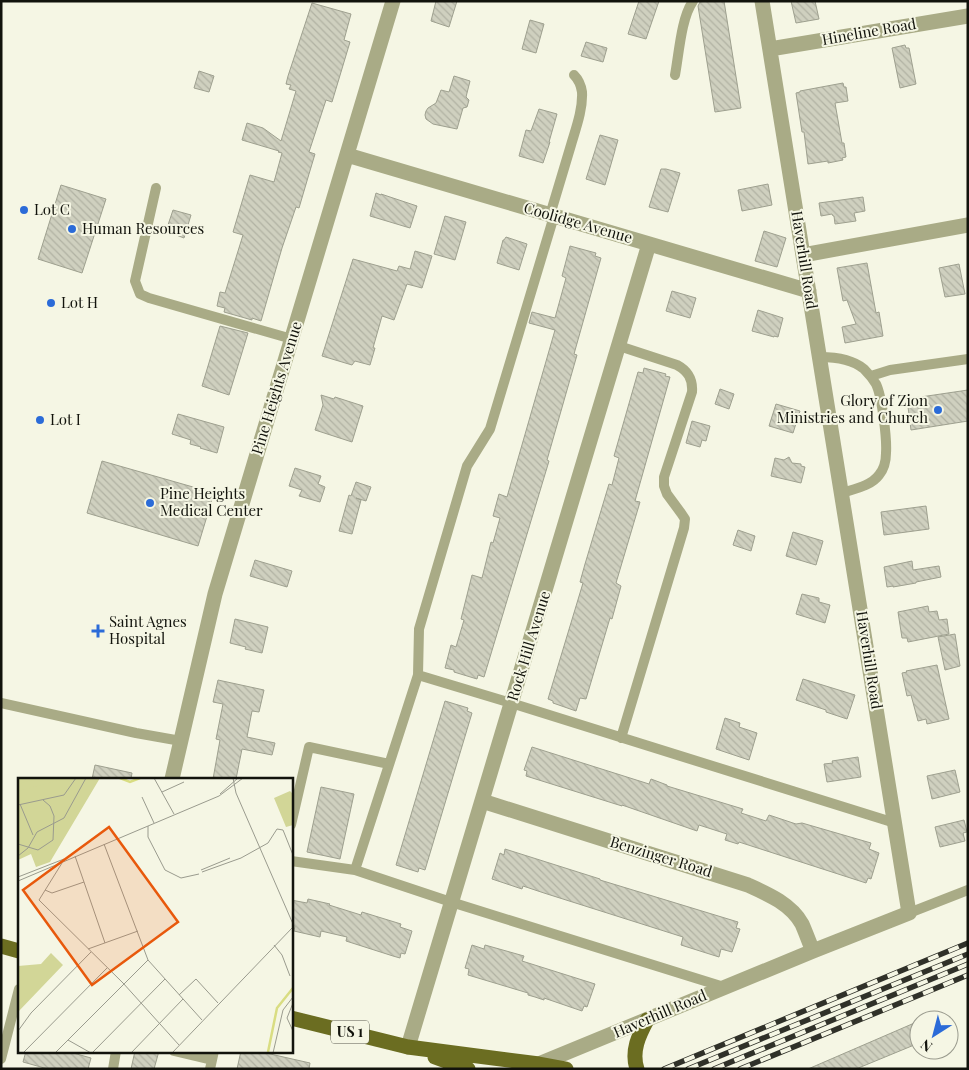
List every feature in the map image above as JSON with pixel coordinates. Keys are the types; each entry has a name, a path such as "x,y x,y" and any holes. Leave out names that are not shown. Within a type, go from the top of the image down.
{"main road":[{"path":"1,946 18,951"},
{"name":"US 1","path":"292,1018 408,1047 566,1069"},
{"path":"636,1067 636,1040 647,1020"},
{"name":"US 1","path":"408,1047 468,1069"}],"street":[{"name":"Pine Heights Avenue","path":"172,778 216,594 394,1"},
{"name":"Haverhill Road","path":"534,1066 910,912 762,1"},
{"name":"Hineline Road","path":"770,49 968,16"},
{"name":"Coolidge Avenue","path":"347,155 809,291"},
{"path":"803,255 968,225"},
{"name":"Rock Hill Avenue","path":"408,1047 650,244"},
{"name":"Benzinger Road","path":"482,801 748,885 769,894 786,905 802,923 813,951"}],"lane":[{"path":"675,75 684,22 693,1"},
{"path":"355,870 418,675 418,629 467,466 490,429 552,216 580,109 581,87 574,75"},
{"path":"156,188 135,281 140,294 292,339"},
{"path":"619,346 677,365 689,375 692,384 692,392 664,477 664,486 667,494 685,519 684,528 621,738"},
{"path":"820,357 834,357 854,363 864,369 876,385 884,422 886,455 884,466 879,476 872,482 842,493"},
{"path":"870,376 890,370 968,359"},
{"path":"418,675 895,823"},
{"path":"1,702 136,733 181,741"},
{"path":"292,820 309,747 389,764"},
{"path":"292,862 355,870 724,987"},
{"path":"910,912 968,890"},
{"path":"1,1059 4,1038 15,1016 18,996"},
{"path":"114,1069 116,1052"},
{"path":"178,1052 212,1060"}],"building":[{"path":"436,1 457,1 449,27 431,21"},
{"path":"639,1 659,1 646,39 628,34"},
{"path":"724,1 741,108 715,112 698,6 700,2"},
{"path":"791,1 815,1 819,19 796,23"},
{"path":"312,3 351,14 344,40 350,42 332,102 326,100 309,152 315,154 299,208 296,207 282,248 261,321 252,318 252,320 224,312 225,308 217,306 220,292 225,293 243,235 233,232 250,175 274,182 282,153 242,140 247,123 263,128 281,141 296,91 289,89 291,85 286,84"},
{"path":"530,20 544,24 536,53 522,49"},
{"path":"586,42 607,48 603,62 581,56"},
{"path":"905,45 906,48 909,48 916,84 900,88 892,48"},
{"path":"199,71 214,76 209,92 194,88"},
{"path":"454,76 470,81 466,97 469,100 467,107 463,108 457,129 433,124 426,119 425,115 428,108 436,103 441,90 449,92"},
{"path":"843,83 844,87 846,87 848,101 835,103 846,157 842,158 843,160 828,163 828,161 808,164 796,93"},
{"path":"539,109 557,114 543,163 519,156 526,130 531,131"},
{"path":"600,135 618,140 605,185 586,179"},
{"path":"661,169 680,173 668,212 649,207"},
{"path":"768,184 772,205 742,211 738,190"},
{"name":"Human Resources","path":"61,185 106,199 82,273 38,259"},
{"path":"376,193 417,206 410,228 370,216"},
{"path":"863,197 865,211 854,213 856,221 835,224 832,214 821,216 819,203"},
{"path":"173,210 191,215 184,238 166,231"},
{"path":"445,216 466,222 455,260 434,254"},
{"path":"764,231 786,238 777,267 755,261"},
{"path":"506,237 527,244 519,270 497,263 503,240"},
{"path":"570,246 596,253 595,256 601,258 574,354 577,355 547,460 549,461 484,677 478,675 477,679 445,668 451,645 456,647 464,620 461,619 472,575 482,578 491,542 493,543 500,518 493,516 499,494 507,497 555,330 529,323 532,312 555,318 566,278 562,276"},
{"path":"415,251 432,256 422,288 407,284 394,320 382,316 370,365 355,361 352,365 322,356 353,259 397,271 399,266 410,269"},
{"path":"867,263 876,313 879,312 883,336 845,343 842,327 856,324 847,300 843,301 837,268"},
{"path":"959,264 965,294 945,297 939,268"},
{"path":"672,291 696,298 690,318 666,311"},
{"path":"758,310 783,318 778,337 752,331"},
{"path":"220,326 248,333 229,395 202,386"},
{"path":"644,368 666,374 665,376 670,377 635,501 640,502 616,583 621,586 612,619 610,618 586,699 580,698 576,711 553,703 553,701 548,699 583,583 580,582 585,564 609,484 612,485 619,458 614,456 638,372 643,373"},
{"path":"720,389 734,394 729,409 715,404"},
{"name":"Glory of Zion Ministries and Church","path":"968,390 968,421 911,430 907,399"},
{"path":"321,395 334,399 335,397 363,406 352,442 315,430 323,405"},
{"path":"776,404 800,411 793,433 769,426"},
{"path":"178,414 224,427 217,453 190,444 191,440 172,434"},
{"path":"692,421 710,426 706,441 702,440 700,447 686,443"},
{"path":"789,457 792,463 801,464 801,466 805,467 801,483 771,476 775,458 784,460"},
{"name":"Pine Heights Medical Center","path":"102,461 214,493 198,546 87,513"},
{"path":"295,468 321,476 318,484 325,487 320,502 299,496 302,490 289,486"},
{"path":"356,482 371,487 366,501 356,498 361,500 352,534 339,531 349,495 351,496"},
{"path":"926,506 929,529 884,535 881,512"},
{"path":"738,530 755,536 751,551 733,545"},
{"path":"793,532 823,541 816,565 786,556"},
{"path":"255,560 292,571 287,587 250,576"},
{"path":"912,561 913,570 939,566 941,577 887,587 884,567"},
{"path":"802,594 819,598 819,602 830,605 825,623 796,614"},
{"path":"928,606 929,612 937,611 939,620 947,619 949,634 908,642 907,638 902,638 898,612"},
{"path":"235,619 268,627 262,653 230,643"},
{"path":"955,634 960,666 945,670 938,637"},
{"path":"937,665 949,719 927,724 926,719 918,721 911,695 907,696 902,673"},
{"path":"803,679 855,695 847,719 796,700"},
{"path":"218,680 264,690 259,712 252,711 247,737 275,743 272,755 242,749 236,778 213,778 220,740 216,739 223,704 213,702"},
{"path":"445,701 468,708 467,711 472,713 425,870 419,868 418,872 396,865"},
{"path":"725,718 740,723 739,727 757,733 749,760 716,749"},
{"path":"532,747 649,784 651,779 667,786 743,809 741,813 766,821 769,815 796,824 802,823 871,843 869,849 879,853 871,879 868,878 866,883 739,842 738,844 725,840 727,834 699,825 697,831 622,805 526,776 527,771 524,770"},
{"path":"858,757 861,777 827,782 824,764"},
{"path":"95,765 132,773 131,778 92,778"},
{"path":"955,770 960,792 932,799 927,776"},
{"path":"321,787 354,794 340,859 307,852"},
{"path":"964,820 967,832 963,833 965,841 940,847 935,827"},
{"path":"505,849 738,922 736,928 740,929 732,952 721,949 719,957 681,945 683,937 523,886 522,889 492,879 500,853 504,855"},
{"path":"308,899 330,904 361,915 362,912 401,924 400,927 412,931 405,954 401,953 400,958 346,941 347,937 321,931 320,937 294,931 295,926 292,925 292,900 307,903"},
{"path":"472,945 484,949 485,945 524,956 522,961 595,984 587,1007 584,1006 582,1011 468,975 469,969 465,968"},
{"path":"909,1025 909,1047 856,1069 808,1069"},
{"path":"26,1052 70,1052 91,1058 88,1069 48,1069 23,1062"},
{"path":"135,1052 159,1052 154,1069 131,1069"},
{"path":"241,1052 261,1052 310,1063 309,1069 237,1069"}],"railway":[{"path":"664,1069 968,943"},
{"path":"688,1069 968,954"},
{"path":"714,1069 968,964"},
{"path":"740,1069 968,975"}],"place":[{"name":"Lot C","path":"24,210"},
{"name":"Human Resources","path":"72,229"},
{"name":"Lot H","path":"51,303"},
{"name":"Glory of Zion Ministries and Church","path":"938,410"},
{"name":"Lot I","path":"40,420"},
{"name":"Pine Heights Medical Center","path":"150,503"},
{"name":"Saint Agnes Hospital","path":"98,631"}]}
